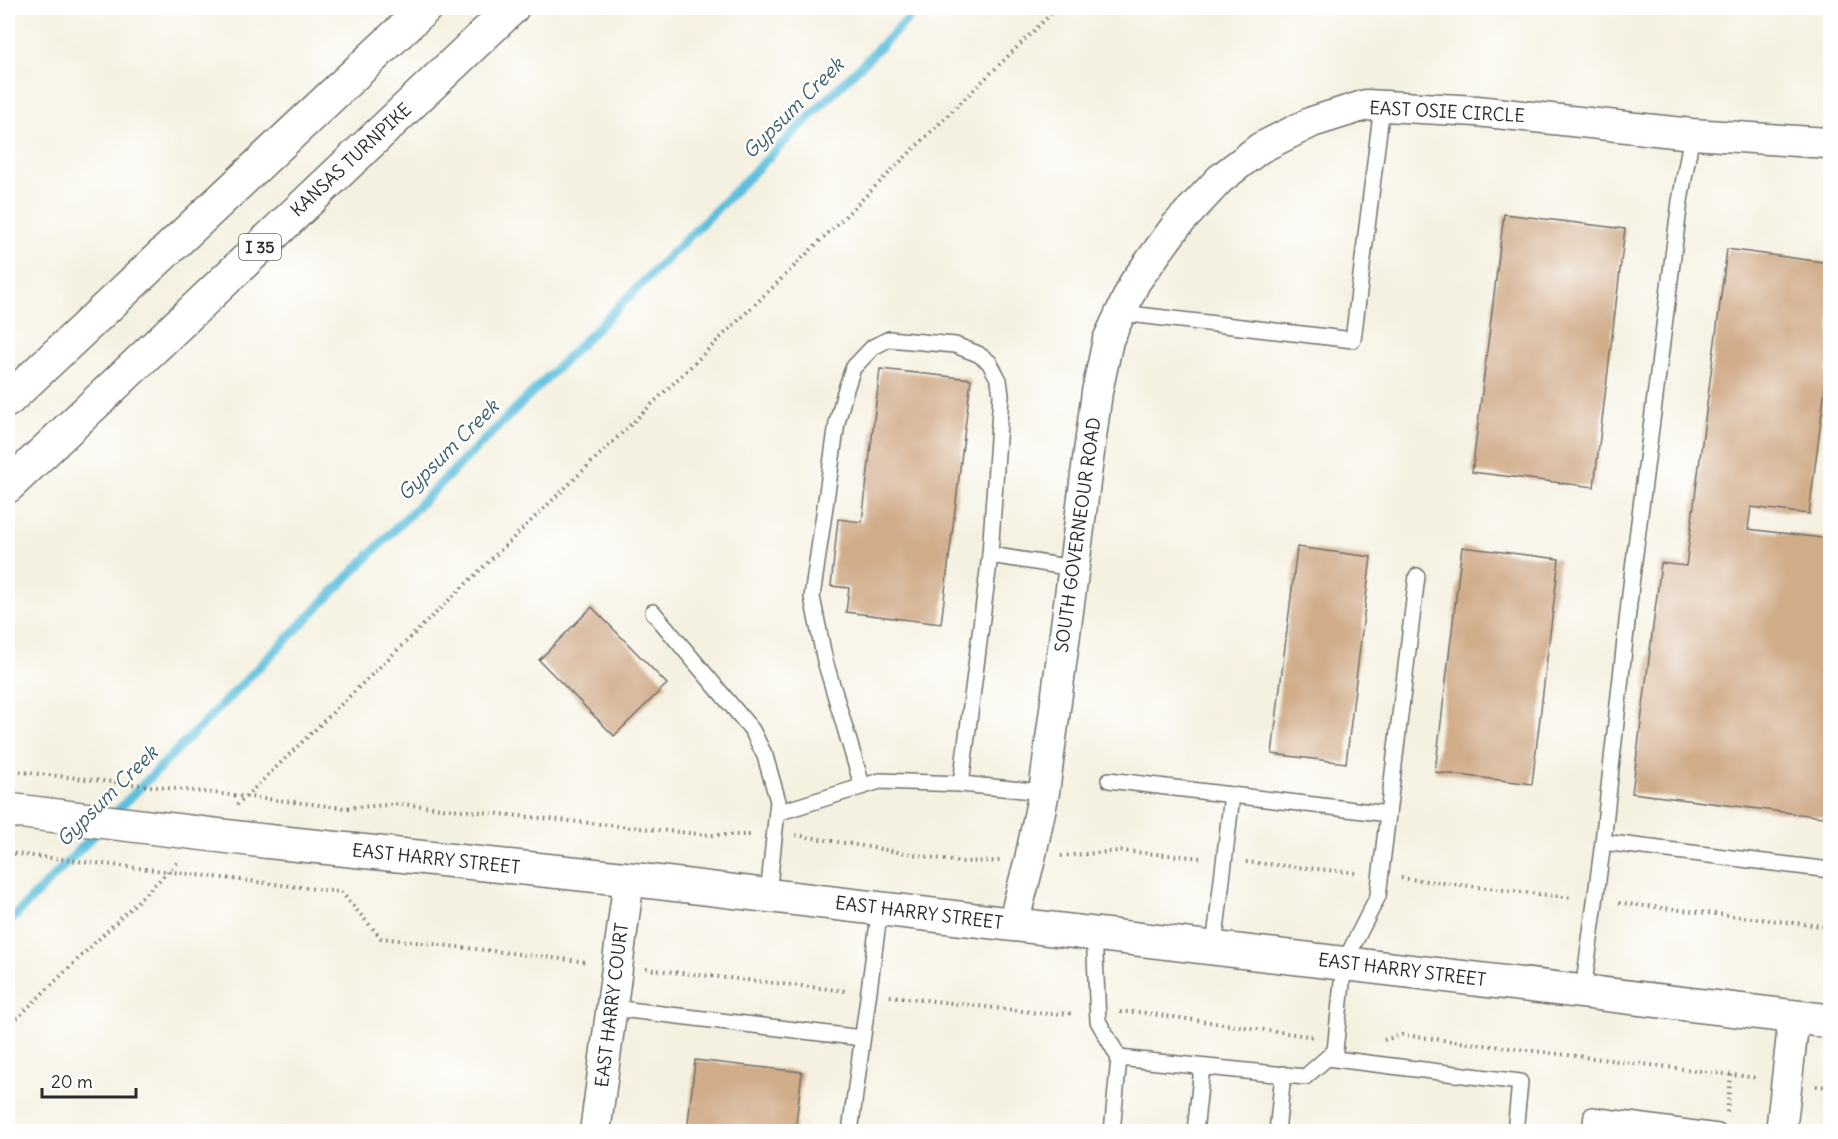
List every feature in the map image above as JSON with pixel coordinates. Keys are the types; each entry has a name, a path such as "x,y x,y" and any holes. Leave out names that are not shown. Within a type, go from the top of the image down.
{"main road":[{"path":"8,400 425,8"},
{"name":"KANSAS TURNPIKE","path":"8,486 512,8"},
{"name":"EAST HARRY STREET","path":"8,810 264,841 768,895 1830,1021"}],"street":[{"name":"EAST OSIE CIRCLE","path":"1220,179 1260,148 1312,122 1366,105 1477,111 1692,135 1827,143 1830,140"},
{"name":"SOUTH GOVERNEOUR ROAD","path":"1013,924 1044,792 1097,392 1108,340 1135,282 1176,226 1220,179"},
{"name":"EAST HARRY COURT","path":"596,1131 629,879"},
{"path":"1781,1131 1794,1017"}],"lane":[{"path":"1121,313 1353,340 1382,106"},
{"path":"1583,992 1603,842 1634,562 1680,201 1692,135"},
{"path":"862,785 825,661 812,597 840,412 853,368 873,347 889,339 955,345 978,354 989,362 999,380 1001,394 990,555 962,784"},
{"path":"990,555 1073,568"},
{"path":"1119,1058 1305,1077 1335,1051 1344,963 1378,896 1417,576"},
{"path":"652,612 752,730 765,756 778,801 768,895"},
{"path":"1109,780 1388,814"},
{"path":"777,813 880,781 962,784 1044,792"},
{"path":"1214,947 1232,795"},
{"path":"1603,842 1830,870"},
{"path":"850,1131 879,908"},
{"path":"1094,933 1098,1021 1119,1058 1112,1131"},
{"path":"612,1008 862,1038"},
{"path":"1327,1058 1521,1082 1515,1131"},
{"path":"1195,1131 1202,1067"},
{"path":"1277,1131 1283,1074"},
{"path":"1590,1131 1592,1115 1722,1126"}],"path":[{"path":"235,807 1057,8"},
{"path":"8,770 294,802"},
{"path":"8,853 341,891 381,938 1048,1014 1138,1012 1367,1044 1402,1035 1830,1088"},
{"path":"8,1027 185,856"},
{"path":"1722,1126 1731,1074"}],"building":[{"path":"1504,214 1625,229 1594,487 1472,472"},
{"path":"1727,249 1830,263 1830,349 1809,514 1751,507 1748,529 1830,539 1830,818 1632,793 1661,563 1686,566"},
{"path":"880,369 971,379 941,624 846,612 849,588 831,586 838,519 862,522"},
{"path":"1297,547 1371,557 1346,763 1272,754"},
{"path":"1462,547 1559,559 1532,784 1435,772"},
{"path":"592,607 667,684 614,736 539,660"},
{"path":"695,1060 802,1072 795,1132 687,1132"}],"waterway":[{"name":"Gypsum Creek","path":"114,814 415,509 919,8"},
{"name":"Gypsum Creek","path":"8,923 101,828"}]}
